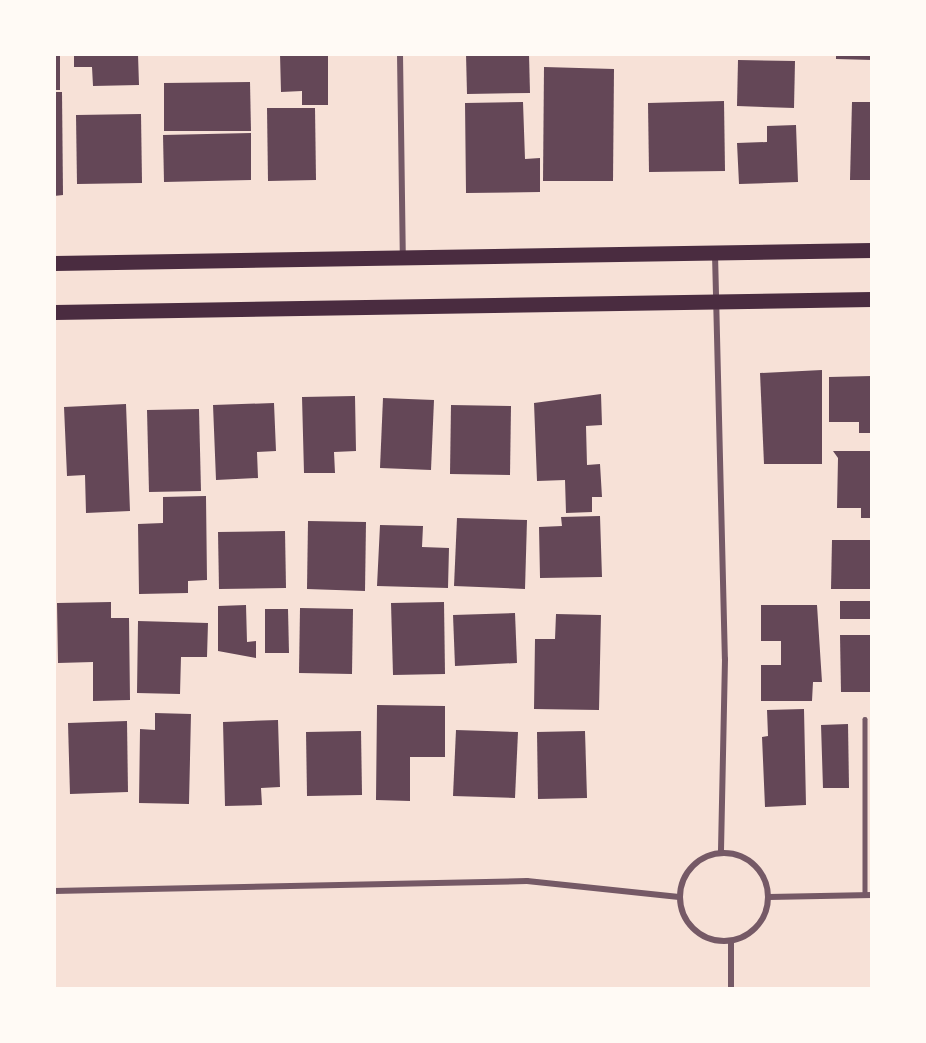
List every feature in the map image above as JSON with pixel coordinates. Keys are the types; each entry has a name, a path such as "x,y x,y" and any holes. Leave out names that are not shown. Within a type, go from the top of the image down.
{"main road":[{"path":"54,263 872,250"},
{"path":"54,312 872,299"}],"street":[{"path":"400,54 403,259"},
{"path":"715,254 719,302 726,766 721,853"},
{"path":"721,853 748,859 760,869 769,897 759,925 731,941 697,931 687,922 680,897 696,862 721,853"},
{"path":"54,891 527,881 680,897"},
{"path":"769,897 868,895"},
{"path":"731,941 731,989"}],"lane":[{"path":"865,719 868,895"}],"building":[{"path":"54,54 60,54 60,90 54,90"},
{"path":"74,54 138,54 139,85 93,86 92,67 74,67"},
{"path":"280,54 328,54 328,105 302,105 302,91 281,92"},
{"path":"466,54 529,54 530,93 467,94"},
{"path":"836,54 872,54 872,60 836,59"},
{"path":"738,60 795,61 794,108 737,106"},
{"path":"544,67 614,69 613,181 543,181"},
{"path":"250,82 251,131 164,131 164,83"},
{"path":"54,92 62,92 63,195 54,196"},
{"path":"724,101 725,171 649,172 648,103"},
{"path":"523,102 525,159 540,158 540,192 466,193 465,103"},
{"path":"852,102 872,102 872,180 850,180"},
{"path":"267,108 315,108 316,180 268,181"},
{"path":"141,114 142,183 77,184 76,115"},
{"path":"796,125 798,182 739,184 737,143 767,142 767,126"},
{"path":"251,133 251,180 164,182 163,135"},
{"path":"822,370 822,464 764,464 760,373"},
{"path":"872,376 872,433 859,433 859,422 829,422 829,377"},
{"path":"601,394 602,425 586,426 587,465 600,464 602,497 592,497 592,512 566,513 565,480 537,481 534,403"},
{"path":"355,396 356,451 334,452 335,473 304,473 302,397"},
{"path":"383,398 434,400 431,470 380,468"},
{"path":"274,403 276,451 257,452 258,478 216,480 213,405"},
{"path":"126,404 130,511 86,513 85,475 67,476 64,407"},
{"path":"451,405 511,406 510,475 450,474"},
{"path":"199,409 201,491 149,492 147,410"},
{"path":"833,451 872,451 872,518 861,518 861,508 837,508 838,458"},
{"path":"206,496 207,580 188,581 188,593 139,594 138,524 163,523 163,497"},
{"path":"600,516 602,577 540,578 539,527 562,526 561,517"},
{"path":"457,518 527,520 525,589 454,586"},
{"path":"308,521 366,522 365,591 307,589"},
{"path":"380,525 423,526 422,547 449,548 448,588 377,586"},
{"path":"285,531 286,588 219,589 218,532"},
{"path":"832,540 872,540 872,589 831,589"},
{"path":"840,601 872,601 872,619 840,619"},
{"path":"111,602 111,618 129,618 130,700 93,701 93,662 58,663 57,603"},
{"path":"444,602 445,674 393,675 391,603"},
{"path":"246,605 247,642 256,641 256,658 218,651 218,606"},
{"path":"761,605 817,605 822,682 813,682 812,701 761,701 761,665 781,665 781,641 761,641"},
{"path":"300,608 353,609 352,674 299,673"},
{"path":"265,609 288,609 289,653 265,653"},
{"path":"515,613 517,663 455,666 453,615"},
{"path":"556,614 601,615 599,710 534,709 535,639 555,639"},
{"path":"138,621 208,623 207,657 181,657 180,694 137,693"},
{"path":"840,635 872,635 872,692 841,692"},
{"path":"377,705 445,706 445,757 410,757 410,801 376,800"},
{"path":"804,709 806,805 765,807 762,737 768,736 767,710"},
{"path":"155,713 191,714 189,804 139,803 140,729 155,730"},
{"path":"278,720 280,787 261,788 262,805 225,806 223,722"},
{"path":"127,721 128,792 70,794 68,723"},
{"path":"848,724 849,788 823,788 821,725"},
{"path":"456,730 518,732 515,798 453,796"},
{"path":"361,731 362,795 307,796 306,732"},
{"path":"585,731 587,798 538,799 537,732"}]}
